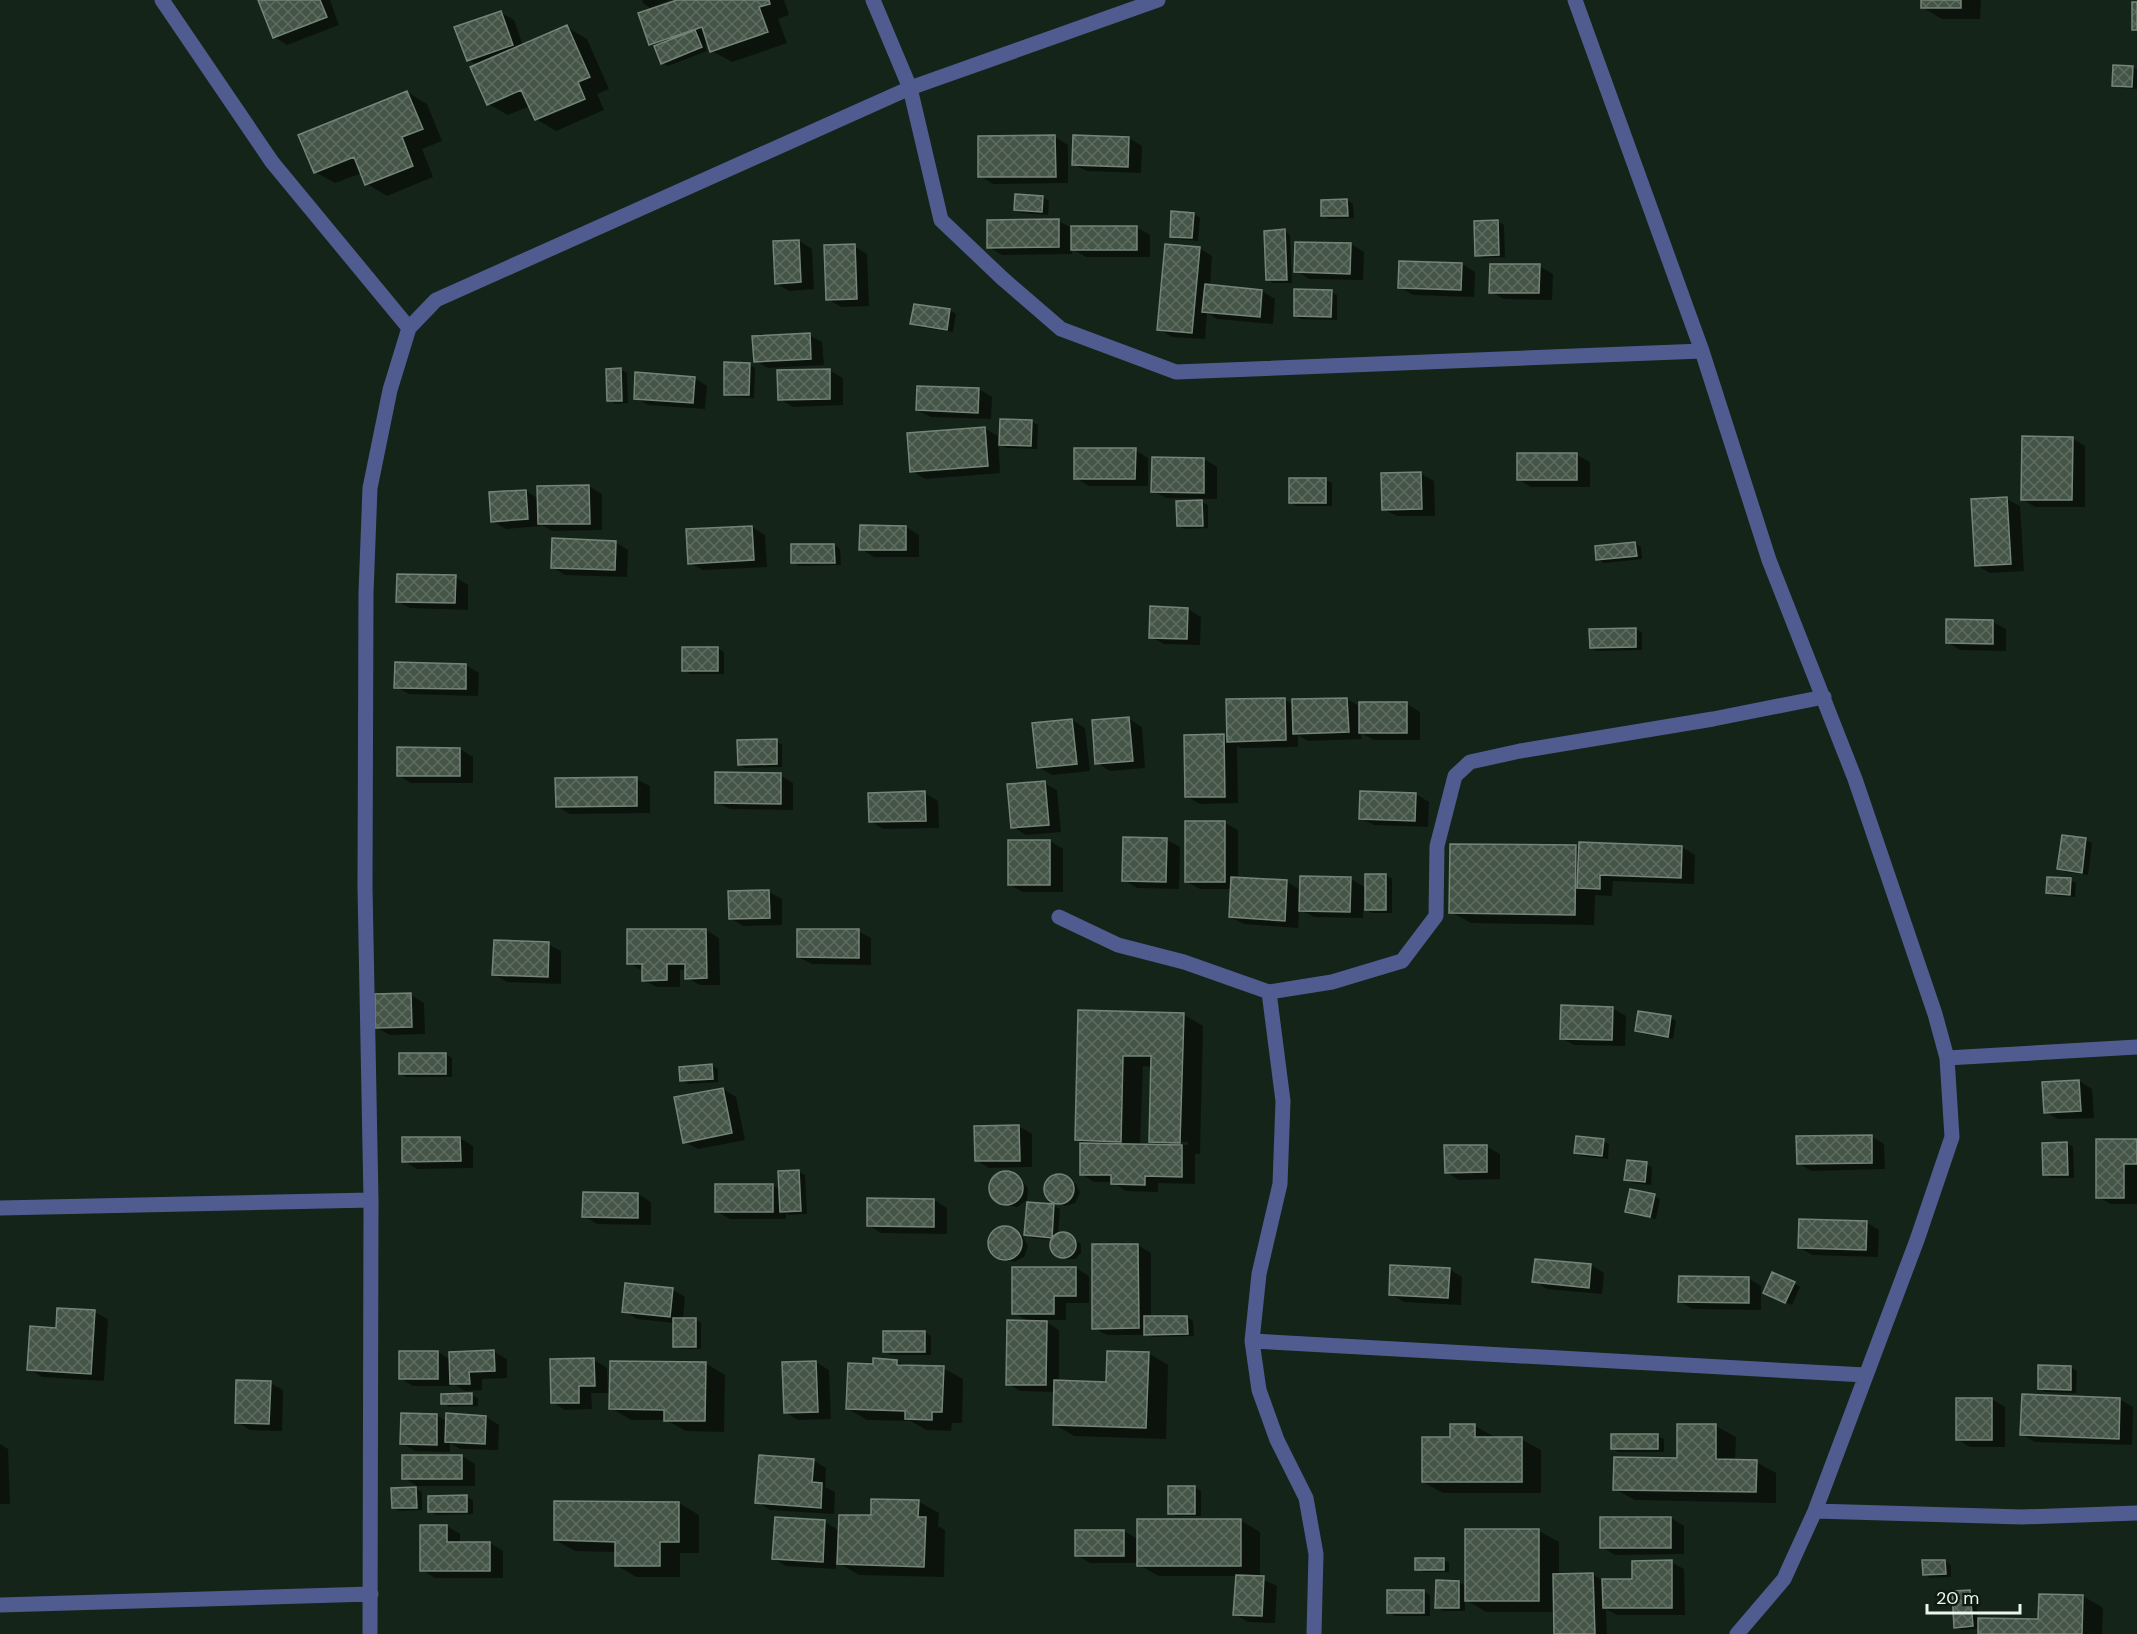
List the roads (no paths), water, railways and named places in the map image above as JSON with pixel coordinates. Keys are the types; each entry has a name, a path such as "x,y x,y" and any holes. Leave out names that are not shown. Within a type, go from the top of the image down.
{"street":[{"path":"162,0 272,162 409,328"},
{"path":"873,0 910,88 941,220 1002,278 1061,329 1176,372 1702,351"},
{"path":"370,1634 371,1200 365,886 366,593 370,488 390,390 409,328 436,300 910,88 1158,0"},
{"path":"1575,0 1702,351 1769,560 1855,779 1935,1014 1947,1058 1952,1137 1917,1240 1815,1511 1784,1579 1737,1634"},
{"path":"1059,917 1118,945 1184,962 1269,992 1332,982 1402,961 1436,916 1437,846 1455,776 1470,762 1824,697"},
{"path":"1269,992 1283,1101 1280,1184 1259,1274 1252,1341 1259,1390 1277,1440 1306,1498 1316,1554 1314,1634"},
{"path":"1947,1058 2137,1047"},
{"path":"0,1208 371,1200"},
{"path":"1252,1341 1865,1375"},
{"path":"1815,1511 2022,1517 2137,1513"},
{"path":"0,1605 371,1594"}]}
